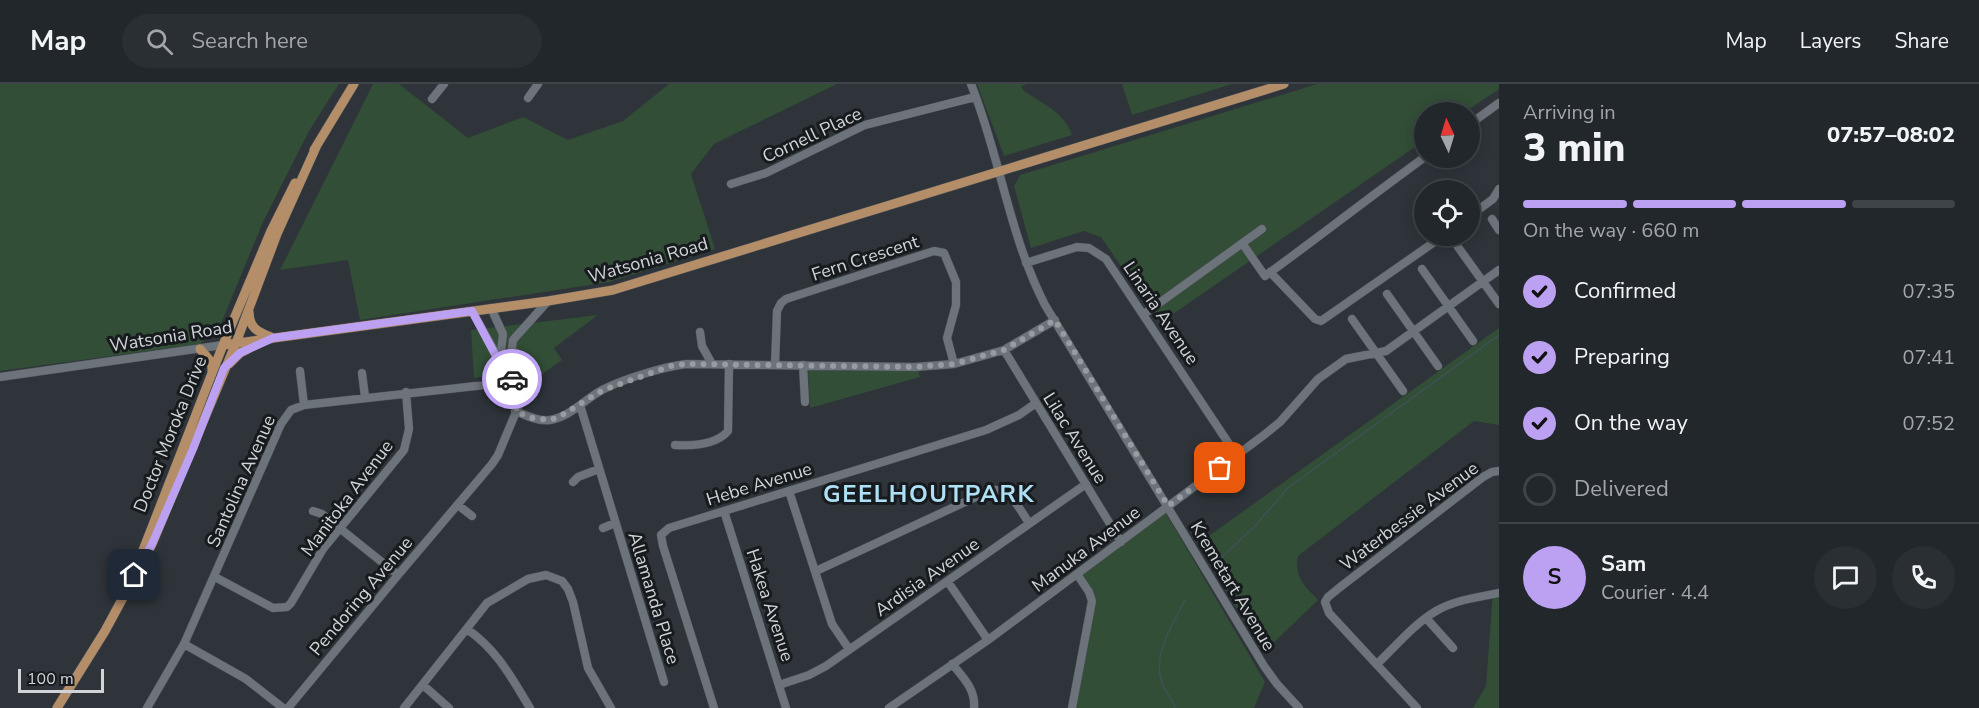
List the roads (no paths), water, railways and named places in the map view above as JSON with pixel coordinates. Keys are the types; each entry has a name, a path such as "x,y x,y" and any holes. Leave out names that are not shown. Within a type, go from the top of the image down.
{"main road":[{"name":"Doctor Moroka Drive","path":"134,575 223,345 271,231 302,168 354,84"},
{"name":"Watsonia Road","path":"223,345 548,301 613,290 1284,84"},
{"name":"Doctor Moroka Drive","path":"57,708 105,631 152,544 236,343 277,234 317,145"},
{"path":"249,309 251,325 260,333 273,338"},
{"path":"224,368 240,353 273,338"},
{"path":"200,349 213,365 212,373"}],"street":[{"path":"432,99 444,84"},
{"path":"528,98 538,84"},
{"name":"Kremetart Avenue","path":"970,84 1026,263 1036,286 1263,666 1299,708"},
{"name":"Cornell Place","path":"731,184 776,169 865,126 975,97"},
{"path":"1480,117 1499,103"},
{"path":"1242,243 1265,276 1414,165"},
{"path":"1480,209 1493,199 1499,189"},
{"path":"1492,219 1499,230"},
{"path":"1144,314 1262,229"},
{"path":"1270,272 1314,319 1321,321 1429,246"},
{"name":"Linaria Avenue","path":"1026,263 1077,247 1089,248 1106,259 1237,456"},
{"path":"1458,247 1499,304"},
{"name":"Fern Crescent","path":"775,364 777,311 786,299 934,251 944,253 956,282 956,305 948,338 954,364"},
{"path":"1422,269 1473,341"},
{"name":"Manuka Avenue","path":"889,708 988,640 1237,456 1280,422 1318,379 1352,356 1387,350 1499,270"},
{"path":"1387,294 1438,366"},
{"path":"300,371 304,405 486,384 516,384 510,366 513,340 548,301"},
{"path":"486,384 500,361 502,334 491,308"},
{"path":"472,311 500,361 510,366"},
{"path":"1352,318 1403,391"},
{"path":"515,411 532,418 550,420 559,417 603,390 671,366 686,364 915,367 954,364 1004,350 1055,320"},
{"path":"700,332 702,346 712,364"},
{"path":"502,334 513,340"},
{"name":"Watsonia Road","path":"0,377 223,345"},
{"name":"Lilac Avenue","path":"1004,350 1121,542"},
{"path":"675,445 697,445 723,436 728,431 729,364"},
{"path":"803,365 805,402"},
{"path":"362,373 365,397"},
{"name":"Pendoring Avenue","path":"288,708 495,460 521,400 516,384"},
{"name":"Manitoka Avenue","path":"215,577 273,608 286,607 291,603 323,549 406,446 409,429 406,392"},
{"name":"Hebe Avenue","path":"714,708 663,546 662,535 669,528 986,430 1019,415 1036,403"},
{"name":"Santolina Avenue","path":"147,708 184,645 285,416 291,410 304,405"},
{"name":"Allamanda Place","path":"580,405 664,682"},
{"path":"573,482 578,477 598,469"},
{"name":"Waterbessie Avenue","path":"1377,664 1326,607 1325,602 1328,597 1487,474 1499,471"},
{"name":"Ardisia Avenue","path":"779,685 818,671 1086,484"},
{"path":"816,571 992,490 1002,490 1007,493 1029,523"},
{"path":"789,491 832,624 849,649"},
{"path":"458,505 472,516"},
{"path":"313,511 322,514 398,575"},
{"name":"Hakea Avenue","path":"724,511 786,708"},
{"name":"Allamanda Place","path":"603,528 615,523"},
{"path":"1072,708 1092,601 1077,574"},
{"path":"404,708 483,608 496,597 537,576 546,575 562,581 568,589 588,668 611,708"},
{"path":"948,582 988,640"},
{"path":"1417,708 1377,664 1426,618 1438,610 1459,601 1499,593"},
{"path":"1426,618 1453,648"},
{"path":"467,629 488,645 501,660 530,708"},
{"path":"184,645 246,679 283,708"},
{"path":"952,664 969,687 975,700 974,708"},
{"path":"423,685 449,708"}],"waterway":[{"path":"1221,558 1255,526 1289,487 1499,335"},
{"path":"1175,708 1162,683 1160,661 1161,651 1169,630 1185,600"}],"district":[{"name":"GEELHOUTPARK","path":"929,494"}]}
